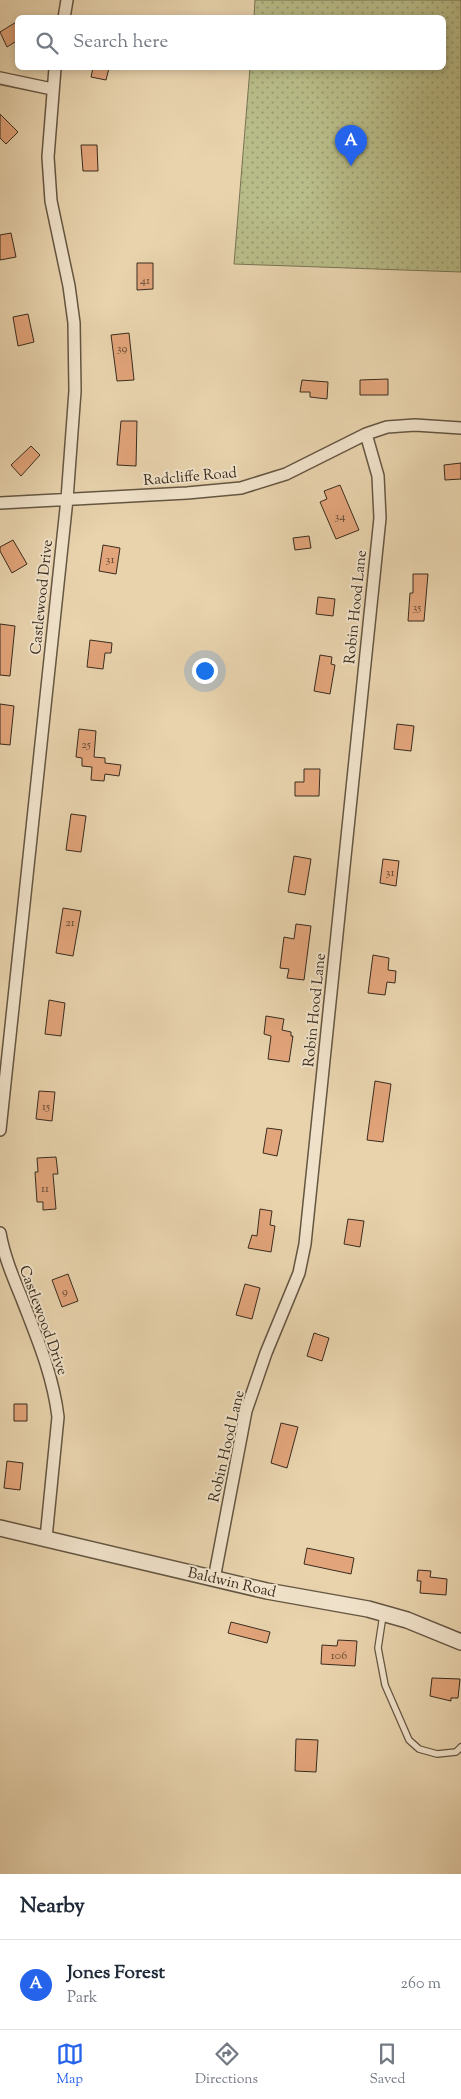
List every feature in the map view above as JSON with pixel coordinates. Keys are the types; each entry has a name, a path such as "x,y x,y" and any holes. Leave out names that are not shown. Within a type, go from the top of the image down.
{"street":[{"path":"64,15 67,0"},
{"name":"Castlewood Drive","path":"0,1130 72,443 76,353 69,286 51,201 48,157 52,89 56,70"},
{"path":"0,78 52,89"},
{"name":"Radcliffe Road","path":"0,503 187,494 241,488 286,474 366,434 388,427 415,425 461,428"},
{"name":"Robin Hood Lane","path":"214,1579 246,1411 266,1353 299,1273 305,1244 380,518 378,476 366,434"},
{"name":"Castlewood Drive","path":"0,1232 3,1258 43,1352 56,1399 58,1417 46,1538"},
{"name":"Baldwin Road","path":"0,1528 214,1579 383,1613 420,1625 461,1642"}],"lane":[{"path":"383,1613 378,1648 385,1685 409,1740 419,1749 437,1754 456,1752 461,1747"}],"green space":[{"path":"255,0 461,0 461,272 234,264 250,70 446,70 446,15 254,15"}],"building":[{"path":"15,23 15,42 7,47 0,32"},
{"path":"93,70 108,70 106,80 91,77"},
{"path":"0,114 18,132 6,144 0,138"},
{"path":"81,145 97,145 98,171 83,171"},
{"path":"11,233 16,257 0,260 0,235"},
{"path":"137,263 153,263 153,289 137,290"},
{"path":"28,314 34,342 18,346 13,317"},
{"path":"129,333 134,380 117,381 111,335"},
{"path":"388,379 388,395 360,395 360,380"},
{"path":"302,380 328,382 327,399 310,397 310,392 300,392"},
{"path":"121,421 137,421 136,466 117,465"},
{"path":"31,446 40,455 21,476 11,465"},
{"path":"461,463 461,479 445,480 444,465"},
{"path":"340,485 359,530 336,539 320,502 327,499 324,491"},
{"path":"309,536 311,548 295,550 293,538"},
{"path":"13,540 27,564 12,573 0,551 0,547"},
{"path":"103,545 120,548 116,574 99,571"},
{"path":"413,574 428,574 424,621 408,621 410,593 413,593"},
{"path":"318,597 335,599 333,616 316,614"},
{"path":"0,624 15,626 10,676 0,675"},
{"path":"90,640 112,643 111,653 105,653 103,669 87,667"},
{"path":"320,655 332,657 331,664 335,665 330,694 314,691"},
{"path":"0,704 14,706 10,745 0,744"},
{"path":"397,724 414,726 411,751 394,749"},
{"path":"79,729 96,731 94,757 105,758 105,763 121,765 119,776 105,774 104,781 91,780 92,767 82,766 82,758 76,757"},
{"path":"304,769 320,769 319,796 295,796 295,782 304,782"},
{"path":"71,814 86,816 81,852 66,850"},
{"path":"294,856 311,859 305,895 288,892"},
{"path":"383,859 399,861 396,886 380,883"},
{"path":"63,908 81,911 73,956 56,953"},
{"path":"296,924 311,926 304,980 287,978 289,969 280,968 284,937 294,939"},
{"path":"373,955 389,958 388,970 396,971 395,983 387,982 385,995 368,993"},
{"path":"49,1000 65,1003 61,1036 45,1034"},
{"path":"266,1016 284,1019 282,1030 291,1032 291,1036 293,1036 289,1062 268,1059 271,1036 264,1034"},
{"path":"375,1081 391,1084 383,1142 367,1140"},
{"path":"39,1091 55,1092 52,1121 36,1119"},
{"path":"267,1128 282,1130 277,1156 263,1153"},
{"path":"56,1157 58,1174 53,1174 56,1209 43,1210 43,1202 37,1202 35,1172 38,1172 37,1158"},
{"path":"260,1209 272,1211 270,1225 275,1226 271,1252 248,1248 252,1235 257,1236"},
{"path":"348,1219 364,1221 360,1247 344,1244"},
{"path":"68,1274 78,1301 62,1307 52,1280"},
{"path":"245,1284 260,1288 252,1319 236,1315"},
{"path":"314,1333 329,1338 322,1361 307,1356"},
{"path":"14,1404 27,1404 27,1421 14,1421"},
{"path":"281,1423 298,1427 287,1468 271,1463"},
{"path":"7,1461 23,1463 20,1490 4,1488"},
{"path":"307,1548 354,1558 351,1574 304,1564"},
{"path":"418,1570 431,1571 430,1577 447,1579 446,1595 420,1593 421,1581 417,1581"},
{"path":"231,1622 270,1632 267,1643 228,1633"},
{"path":"338,1640 357,1641 355,1666 321,1664 322,1645 337,1646"},
{"path":"432,1678 460,1679 458,1698 451,1698 451,1701 430,1696"},
{"path":"296,1739 318,1740 316,1772 295,1771"}],"place":[{"name":"Jones Forest","path":"351,166"}]}
